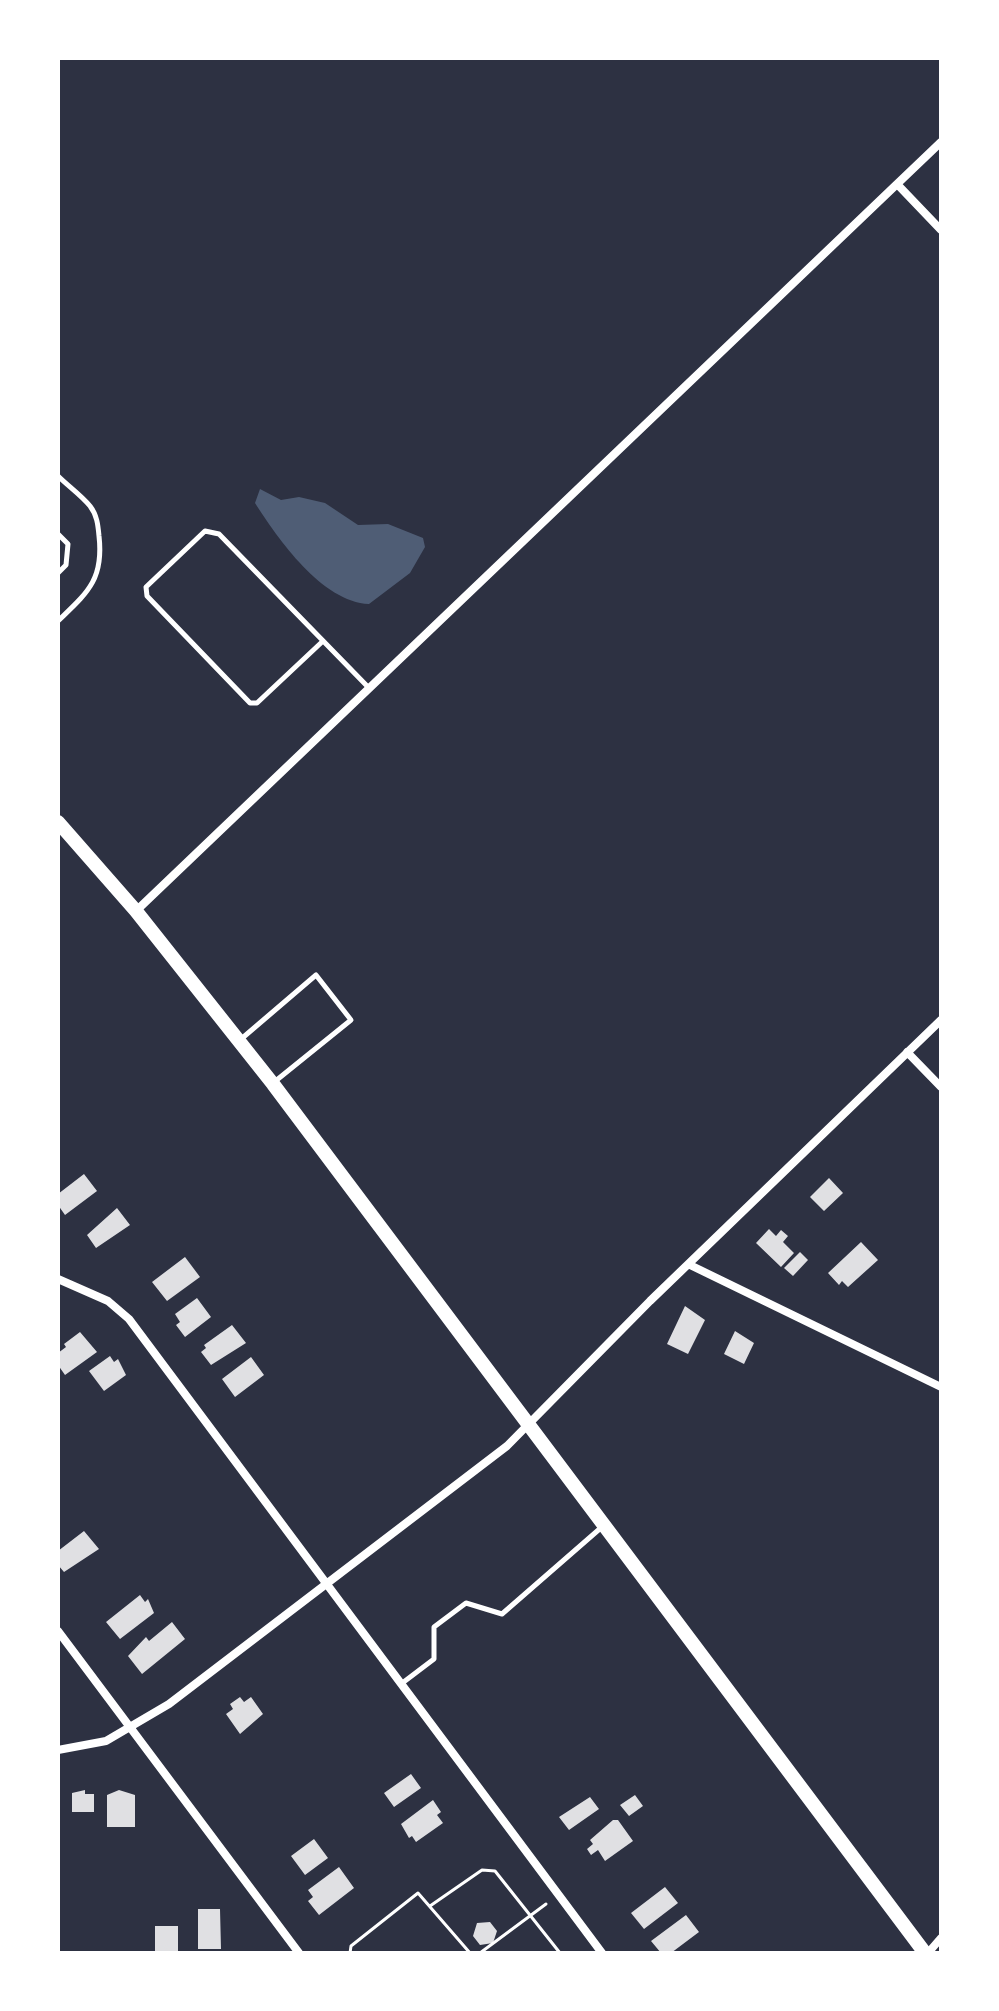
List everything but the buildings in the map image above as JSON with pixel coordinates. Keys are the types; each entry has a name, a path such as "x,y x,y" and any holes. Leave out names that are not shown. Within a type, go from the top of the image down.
{"main road":[{"path":"58,822 136,911 273,1084 927,1953"}],"street":[{"path":"136,911 941,142"},
{"path":"897,184 941,230"},
{"path":"58,1750 90,1747 131,1729 507,1446 941,1020"},
{"path":"907,1052 941,1087"},
{"path":"690,1265 941,1387"},
{"path":"58,1279 108,1301 129,1319 602,1953"},
{"path":"58,1631 299,1953"},
{"path":"927,1953 941,1938"}],"lane":[{"path":"58,476 90,507 98,522 101,551 98,574 89,591 58,621"},
{"path":"323,641 257,703 250,703 147,596 146,587 205,531 219,534 370,689"},
{"path":"58,534 68,544 66,565 58,573"},
{"path":"239,1041 316,975 325,986 351,1020 273,1084"},
{"path":"401,1684 434,1659 434,1627 466,1603 502,1614 604,1525"}],"path":[{"path":"430,1906 482,1870 495,1871 560,1953"},
{"path":"350,1953 351,1946 418,1893 470,1953"},
{"path":"480,1953 546,1904"}],"water":[{"path":"260,489 281,500 299,497 325,503 358,525 388,524 423,538 425,547 410,573 369,604 352,601 318,581 289,550 255,503"}]}
